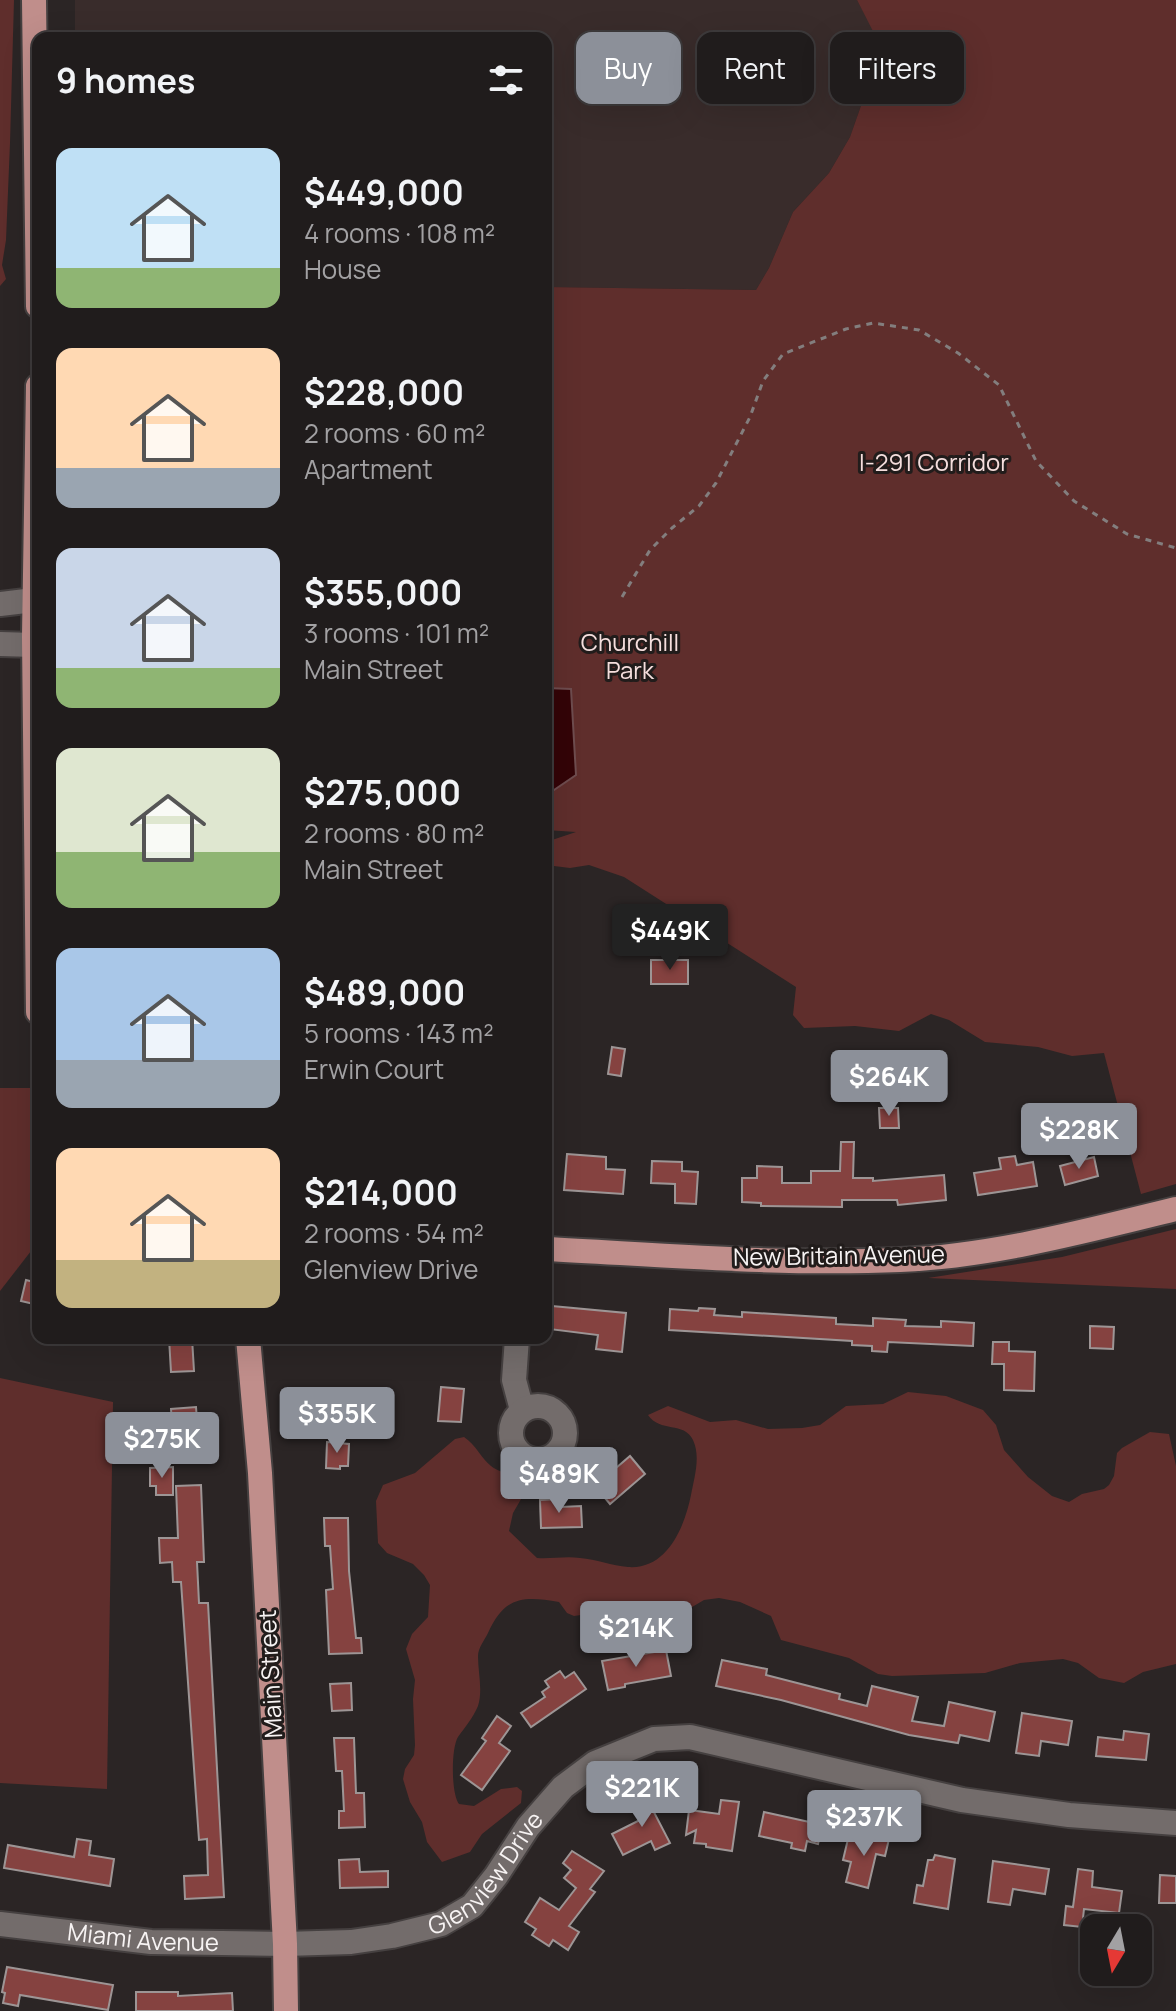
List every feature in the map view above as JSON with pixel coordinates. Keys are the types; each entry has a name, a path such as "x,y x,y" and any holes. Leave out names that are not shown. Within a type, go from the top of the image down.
{"main road":[{"path":"34,0 34,32"},
{"name":"New Britain Avenue","path":"552,1249 740,1260 901,1260 999,1249 1176,1209"},
{"name":"Main Street","path":"249,1344 260,1473 286,2011"}],"street":[{"path":"0,604 32,600"},
{"path":"0,644 32,645"},
{"path":"517,1344 514,1380 522,1410"},
{"name":"Glenview Drive","path":"285,1944 351,1942 441,1924 472,1906 528,1827 563,1787 595,1763 654,1739 690,1737 962,1800 1069,1815 1176,1823"},
{"name":"Miami Avenue","path":"0,1924 151,1942 285,1944"}],"path":[{"path":"622,597 650,550 699,506 716,483 750,417 763,381 783,354 846,329 873,323 919,330 958,353 999,385 1036,461 1074,501 1127,534 1176,548"}],"shaded area":[{"path":"75,0 857,0 874,32 830,32 830,104 862,104 850,137 829,173 793,212 756,290 552,287 552,32 75,32"},
{"path":"552,688 571,689 576,775 552,791"}],"green space":[{"path":"0,0 14,0 6,240 2,265 6,279 0,286"},
{"name":"I-291 Corridor","path":"857,0 1176,0 1176,1184 1141,1194 1104,1053 1072,1056 1038,1047 985,1042 949,1020 931,1014 899,1031 855,1026 804,1028 793,1015 796,987 624,877 589,865 570,868 552,866 552,840 576,832 552,830 552,287 756,290 793,212 829,173 850,137 862,104 964,104 964,32 873,32"},
{"path":"0,1088 32,1088 32,1250 0,1291"},
{"path":"1176,1229 1176,1289 928,1278 1062,1257"},
{"path":"0,1378 113,1402 107,1789 0,1783"},
{"path":"908,1392 946,1396 983,1410 996,1425 1004,1450 1028,1477 1052,1496 1069,1502 1109,1485 1114,1476 1117,1453 1122,1448 1150,1432 1169,1434 1176,1466 1176,1664 1143,1672 1124,1683 1099,1678 1078,1663 1063,1659 1020,1663 985,1673 892,1676 878,1674 849,1658 781,1640 771,1616 740,1602 719,1598 704,1600 675,1614 615,1610 574,1616 567,1613 559,1602 534,1599 515,1602 500,1612 479,1650 478,1706 458,1737 453,1771 454,1791 459,1804 474,1806 501,1789 517,1787 522,1791 521,1803 482,1834 470,1852 442,1862 427,1842 422,1822 410,1802 403,1779 415,1745 415,1680 406,1649 412,1634 428,1617 430,1585 413,1564 387,1553 378,1543 376,1501 383,1485 415,1473 455,1439 464,1437 491,1466 521,1481 524,1494 513,1513 509,1531 537,1558 575,1557 628,1567 642,1566 664,1553 679,1532 688,1507 697,1460 689,1434 659,1424 648,1415 668,1406 710,1422 736,1420 768,1429 802,1428 820,1425 846,1406 883,1404"}],"building":[{"path":"651,960 688,960 688,984 651,984"},
{"path":"612,1047 625,1049 621,1076 608,1074"},
{"path":"879,1108 898,1108 899,1128 880,1128"},
{"path":"841,1142 854,1142 853,1178 873,1178 873,1181 944,1175 946,1200 898,1205 897,1200 842,1200 842,1207 761,1206 761,1203 742,1202 742,1178 757,1178 757,1166 782,1167 782,1183 811,1183 811,1171 840,1171"},
{"path":"567,1154 606,1157 606,1169 625,1170 623,1194 564,1190"},
{"path":"1015,1156 1017,1165 1033,1162 1037,1186 978,1195 974,1173 1001,1169 999,1158"},
{"path":"1094,1157 1098,1176 1065,1185 1060,1166"},
{"path":"652,1161 682,1162 682,1171 698,1172 696,1204 675,1203 675,1184 651,1183"},
{"path":"26,1280 32,1282 32,1304 21,1301"},
{"path":"552,1306 626,1313 622,1352 596,1349 598,1335 552,1329"},
{"path":"699,1308 715,1309 714,1315 742,1317 742,1312 836,1318 836,1324 873,1326 873,1318 906,1320 905,1326 941,1327 941,1321 974,1323 973,1346 888,1342 887,1352 872,1351 872,1346 852,1345 852,1341 669,1330 670,1309 698,1311"},
{"path":"1090,1326 1114,1327 1113,1349 1090,1348"},
{"path":"993,1342 1009,1342 1009,1351 1035,1352 1034,1391 1004,1390 1004,1364 992,1364"},
{"path":"169,1344 192,1344 194,1371 171,1372"},
{"path":"441,1387 464,1389 461,1422 438,1421"},
{"path":"196,1407 199,1447 174,1449 171,1409"},
{"path":"327,1442 349,1444 348,1466 326,1468"},
{"path":"630,1456 645,1474 610,1504 595,1486"},
{"path":"173,1467 173,1495 156,1495 156,1486 150,1486 150,1468"},
{"path":"201,1485 204,1562 197,1562 199,1603 208,1603 224,1897 185,1899 184,1876 208,1875 207,1839 199,1840 181,1582 173,1582 172,1562 160,1563 159,1538 178,1538 176,1486"},
{"path":"560,1499 560,1507 581,1506 582,1527 541,1528 540,1500"},
{"path":"324,1518 348,1518 349,1571 356,1638 361,1638 362,1653 329,1654 326,1590 333,1589 330,1546 325,1546"},
{"path":"666,1650 671,1676 608,1690 602,1661"},
{"path":"722,1660 767,1669 766,1675 840,1694 839,1699 867,1706 872,1686 918,1697 912,1721 944,1726 949,1702 995,1712 989,1741 960,1735 958,1743 909,1735 781,1700 716,1686"},
{"path":"560,1671 565,1678 574,1672 586,1689 531,1727 521,1713 545,1697 542,1692 549,1687 545,1681"},
{"path":"351,1683 352,1710 332,1711 330,1684"},
{"path":"1022,1713 1072,1721 1068,1745 1041,1741 1039,1756 1016,1753"},
{"path":"497,1716 511,1726 499,1743 510,1751 482,1790 461,1775 486,1741 482,1738"},
{"path":"1124,1731 1149,1734 1146,1760 1096,1756 1098,1737 1123,1740"},
{"path":"334,1738 354,1738 356,1793 364,1793 365,1827 339,1828 339,1811 344,1811 342,1771 336,1771"},
{"path":"644,1793 670,1843 655,1850 651,1841 623,1855 612,1834 640,1820 631,1800"},
{"path":"721,1800 739,1802 732,1851 694,1843 696,1830 686,1835 689,1810 719,1814"},
{"path":"764,1812 823,1825 818,1844 807,1841 805,1851 791,1848 792,1843 759,1836"},
{"path":"862,1832 889,1839 885,1856 876,1854 868,1888 846,1882 851,1862 843,1860 848,1839 860,1842"},
{"path":"77,1839 91,1841 89,1855 114,1859 110,1886 4,1868 8,1845 74,1857"},
{"path":"572,1851 604,1871 590,1889 595,1892 569,1926 579,1932 568,1950 553,1940 549,1946 532,1935 536,1929 525,1922 540,1898 559,1910 576,1888 564,1878 571,1870 563,1863"},
{"path":"935,1855 955,1859 948,1909 914,1903 917,1885 923,1886 928,1860 933,1860"},
{"path":"359,1859 360,1872 388,1871 388,1887 340,1888 339,1860"},
{"path":"993,1861 1049,1869 1045,1894 1013,1889 1010,1905 988,1902"},
{"path":"1078,1869 1093,1871 1092,1887 1122,1891 1119,1913 1084,1909 1083,1914 1080,1914 1080,1927 1064,1925 1066,1906 1073,1907"},
{"path":"1160,1875 1176,1876 1176,1903 1159,1903"},
{"path":"7,1967 113,1985 108,2010 20,1995 18,2006 3,2003"},
{"path":"136,1992 178,1992 178,1996 232,1993 233,2011 136,2011"}],"park label":[{"name":"Churchill Park","path":"630,657"}]}
